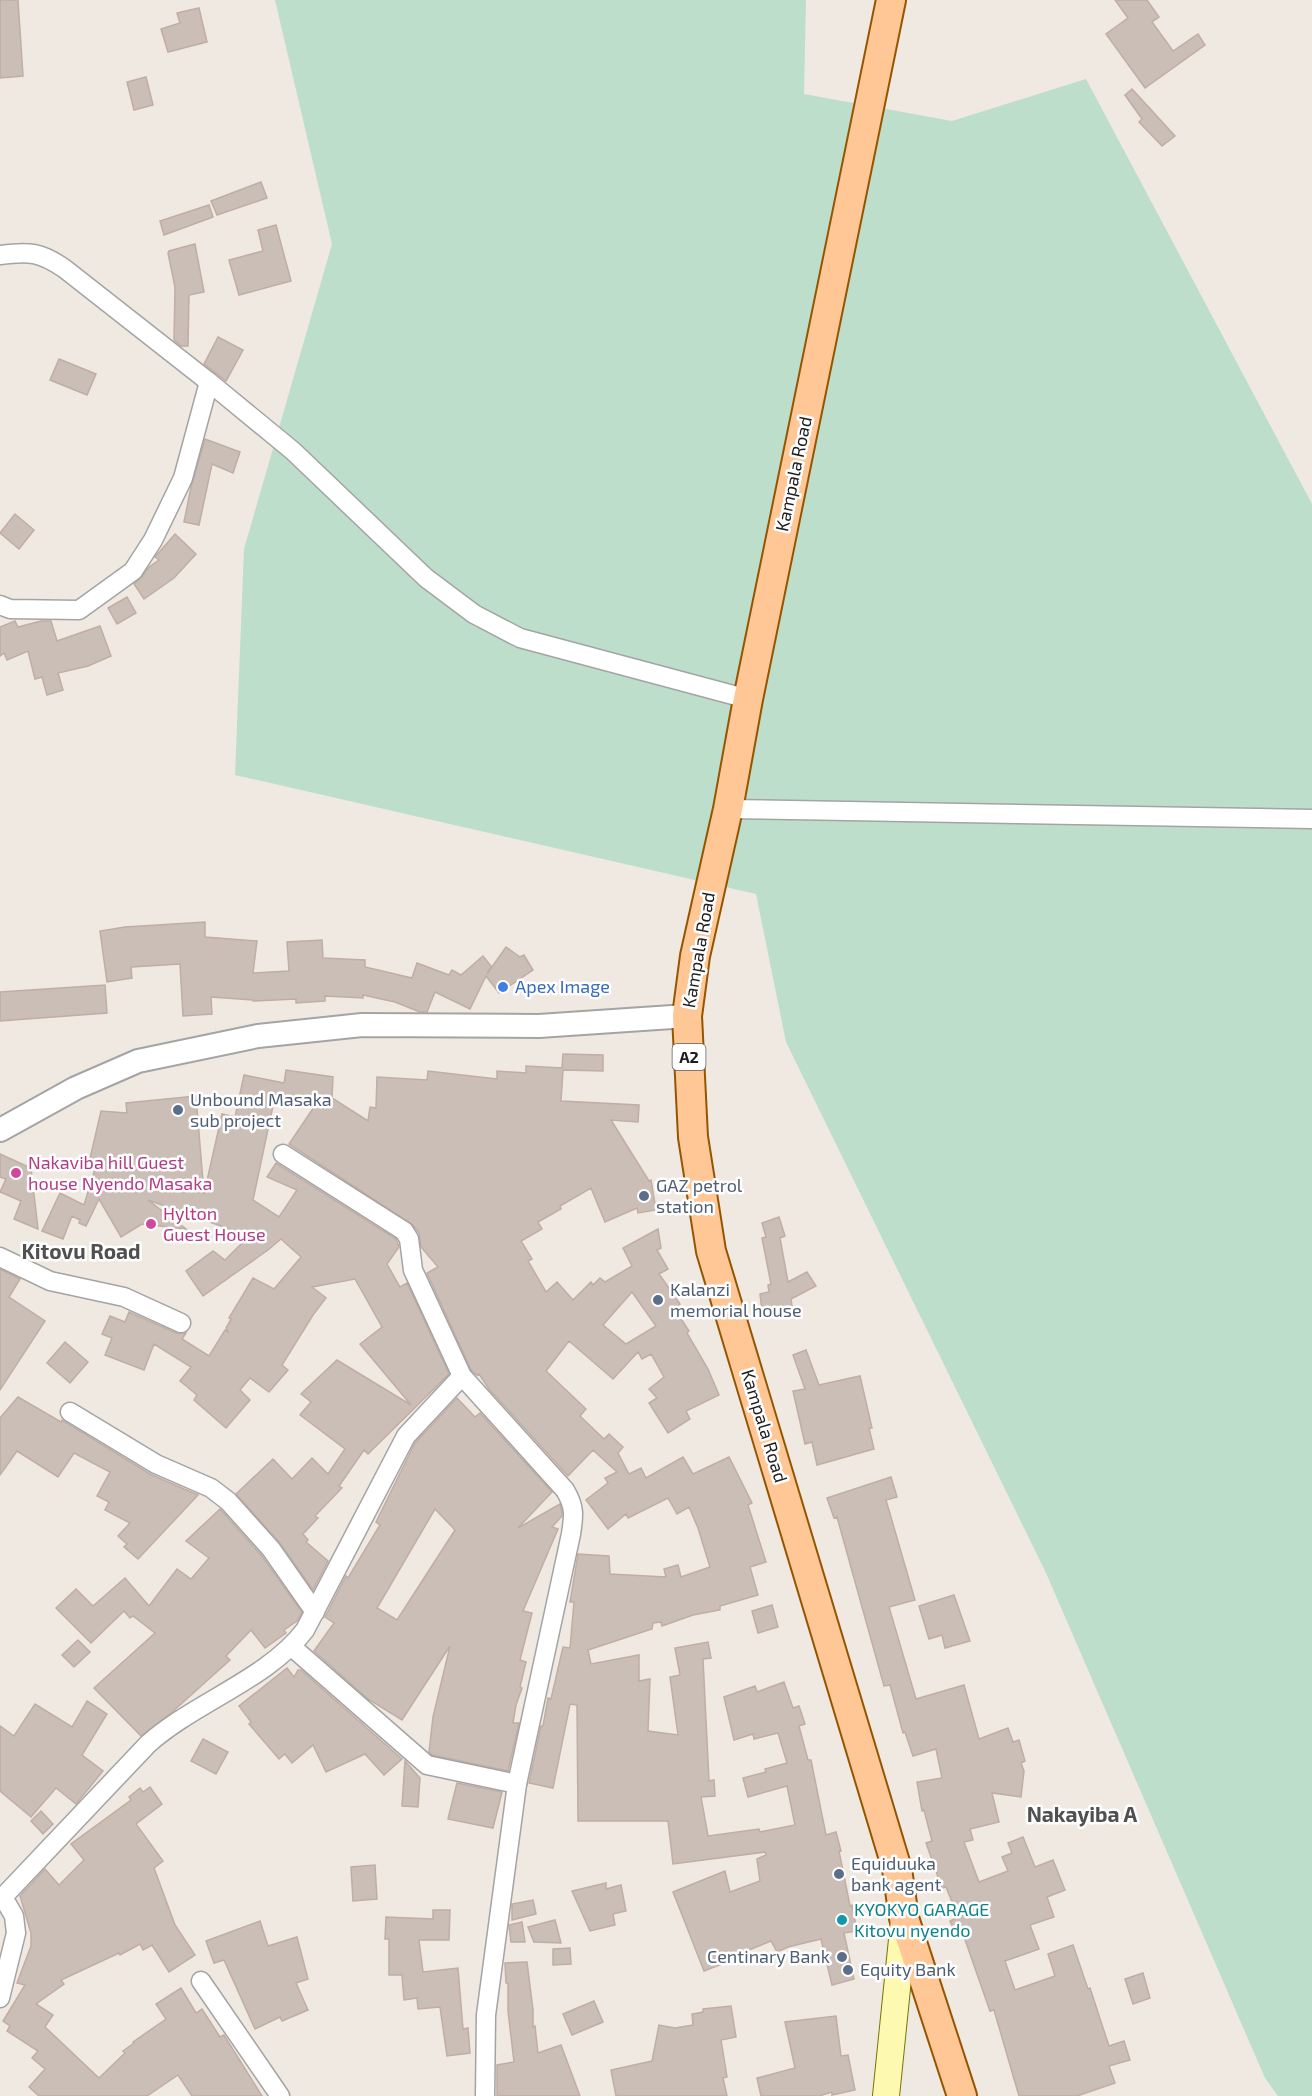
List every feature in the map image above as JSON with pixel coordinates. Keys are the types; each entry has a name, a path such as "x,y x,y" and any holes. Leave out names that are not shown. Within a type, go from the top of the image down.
{"main road":[{"name":"Kampala Road","path":"891,0 748,699 728,809 695,956 687,1016 693,1137 711,1251 897,1869 904,1918 962,2096"},
{"path":"886,2096 904,1918"}],"street":[{"path":"0,255 22,252 47,256 209,382 293,451 426,578 474,614 520,638 748,699"},
{"path":"0,605 10,609 79,610 133,572 153,540 183,478 209,382"},
{"path":"728,809 1312,819"},
{"path":"0,1130 76,1088 138,1061 258,1036 362,1025 539,1026 687,1016"},
{"path":"283,1154 404,1231 409,1239 413,1270 462,1376 565,1490 573,1503 574,1519 517,1784 486,2015 485,2096"},
{"path":"0,1257 50,1281 124,1297 144,1304 181,1323"},
{"path":"0,1998 16,1933 14,1916 1,1896 168,1726 271,1664 292,1647 315,1612 406,1436 462,1376"},
{"path":"70,1412 156,1464 211,1488 228,1501 271,1549 315,1612"},
{"path":"292,1647 427,1765 517,1784"},
{"path":"201,1981 280,2096"}],"green space":[{"path":"275,0 806,0 804,94 952,121 1086,79 1312,504 1312,2096 1278,2096 1265,2078 1046,1573 786,1042 756,894 235,775 244,549 332,244"}],"building":[{"path":"0,0 18,0 23,76 0,78"},
{"path":"1115,0 1147,0 1159,17 1152,22 1173,51 1198,34 1205,45 1145,88 1106,34 1128,18"},
{"path":"199,8 207,42 168,52 161,29 180,23 177,13"},
{"path":"146,77 153,105 134,110 127,82"},
{"path":"1132,89 1175,136 1162,146 1139,122 1142,119 1125,95"},
{"path":"261,182 267,198 217,215 211,201"},
{"path":"209,205 213,217 164,235 160,221"},
{"path":"276,225 291,281 239,295 229,260 263,251 258,230"},
{"path":"195,244 204,292 189,295 188,346 181,346 174,340 175,287 168,253"},
{"path":"218,337 243,350 226,381 204,364"},
{"path":"59,359 96,374 87,395 50,380"},
{"path":"205,439 240,452 233,473 212,464 199,525 184,522"},
{"path":"15,514 34,530 19,549 0,533"},
{"path":"175,534 196,554 174,578 144,599 134,584 149,567 159,560 155,557"},
{"path":"127,597 136,613 117,624 108,608"},
{"path":"15,621 18,627 51,621 57,641 100,626 111,656 88,666 58,673 63,690 47,695 42,677 35,679 28,651 7,660 4,653 0,656 0,627"},
{"path":"205,922 205,937 257,941 253,973 289,971 287,942 322,940 323,958 365,960 365,967 412,978 417,963 449,975 452,970 461,975 483,956 491,966 487,974 506,947 520,957 524,955 533,970 499,993 486,976 470,1009 435,992 427,1012 363,995 363,998 325,996 325,1001 296,1003 296,999 253,1001 211,997 212,1014 183,1016 180,964 131,967 132,978 107,982 100,931 125,927"},
{"path":"105,985 107,1013 0,1021 0,992"},
{"path":"563,1054 603,1055 603,1071 563,1070 561,1101 639,1105 638,1122 611,1120 649,1181 651,1180 656,1210 638,1213 637,1208 605,1222 591,1188 538,1222 542,1229 521,1241 532,1259 528,1261 546,1292 557,1282 573,1300 591,1282 593,1285 600,1278 605,1282 632,1266 623,1248 658,1229 661,1248 657,1250 668,1269 659,1274 680,1304 674,1308 689,1331 687,1333 708,1369 719,1395 686,1411 690,1419 668,1433 649,1403 657,1398 649,1389 664,1377 651,1354 642,1359 638,1352 613,1379 569,1341 546,1371 586,1409 580,1416 604,1439 609,1434 623,1447 618,1453 629,1474 641,1468 646,1478 683,1457 693,1474 729,1457 752,1503 748,1505 766,1562 750,1567 758,1595 720,1606 720,1610 693,1615 662,1626 661,1622 653,1623 652,1629 588,1650 591,1664 639,1655 639,1681 650,1679 648,1731 678,1735 670,1677 680,1675 675,1648 708,1642 711,1658 703,1659 709,1781 714,1780 715,1796 701,1797 708,1836 759,1829 760,1832 795,1825 787,1786 748,1797 743,1778 787,1763 778,1733 754,1739 753,1734 734,1740 724,1697 755,1686 757,1692 784,1682 793,1708 799,1706 805,1724 799,1726 808,1760 811,1760 826,1835 836,1832 841,1851 839,1851 857,1931 844,1933 854,1979 832,1985 821,1939 777,1952 771,1941 704,1971 673,1892 725,1871 730,1892 760,1881 757,1859 766,1855 765,1852 673,1864 668,1821 578,1821 577,1705 570,1704 553,1788 529,1783 548,1698 551,1699 563,1647 570,1648 574,1602 570,1602 578,1554 609,1556 610,1574 666,1577 664,1569 678,1565 681,1577 710,1567 698,1528 689,1507 677,1514 668,1498 628,1518 626,1514 608,1529 586,1500 608,1483 605,1478 617,1472 593,1450 568,1476 489,1389 479,1374 471,1370 427,1273 438,1267 421,1247 419,1233 413,1225 289,1144 314,1107 274,1101 253,1200 279,1217 297,1190 267,1177 276,1163 396,1239 399,1247 387,1264 400,1287 407,1283 449,1374 368,1454 364,1450 339,1486 342,1488 315,1516 318,1518 303,1534 308,1540 306,1542 328,1561 313,1590 279,1542 236,1494 273,1459 292,1479 312,1458 328,1474 345,1449 300,1415 311,1402 301,1394 337,1360 411,1405 360,1344 382,1327 355,1279 312,1287 326,1298 282,1365 288,1370 269,1392 250,1378 240,1390 250,1400 226,1428 194,1400 197,1395 180,1381 191,1367 154,1344 144,1370 105,1355 112,1338 102,1334 110,1316 125,1322 129,1312 176,1333 186,1333 182,1339 209,1356 225,1330 228,1332 226,1328 231,1319 229,1318 253,1278 274,1289 301,1257 281,1239 203,1296 186,1271 213,1251 225,1260 249,1236 148,1200 186,1229 142,1224 121,1237 99,1199 86,1226 72,1216 63,1239 42,1231 60,1193 84,1205 95,1169 88,1167 101,1111 127,1113 126,1103 196,1096 204,1194 222,1114 235,1117 244,1075 284,1083 286,1070 333,1077 332,1098 368,1121 370,1107 376,1108 377,1077 427,1080 428,1071 497,1079 497,1071 526,1073 526,1066 562,1068","holes":["632,1292 656,1326 626,1344 603,1325"]},
{"path":"0,1154 31,1168 38,1229 14,1219 21,1201 0,1192 6,1179 0,1177"},
{"path":"779,1217 785,1236 780,1238 788,1282 807,1272 816,1286 791,1299 792,1306 762,1311 760,1294 769,1292 768,1285 771,1284 762,1238 766,1237 762,1223"},
{"path":"0,1269 20,1279 9,1297 45,1321 0,1390"},
{"path":"65,1342 88,1362 70,1383 47,1363"},
{"path":"806,1350 819,1385 860,1376 872,1428 869,1428 874,1449 817,1465 812,1442 805,1444 793,1391 805,1389 793,1355"},
{"path":"18,1397 61,1422 62,1420 150,1474 198,1495 138,1559 124,1547 127,1544 118,1536 130,1523 105,1510 109,1502 97,1496 110,1472 74,1453 58,1477 17,1451 0,1475 0,1418"},
{"path":"457,1398 475,1417 480,1413 552,1492 518,1528 560,1504 562,1516 552,1527 558,1529 523,1611 532,1613 520,1660 526,1662 513,1723 519,1723 508,1771 432,1755 429,1752 433,1717 450,1646 402,1720 368,1699 314,1651 334,1623 325,1617 346,1576 348,1578 380,1525 376,1522 415,1443","holes":["435,1509 455,1530 397,1620 377,1608"]},
{"path":"891,1477 897,1497 886,1500 915,1600 889,1607 916,1699 964,1685 979,1739 1008,1728 1013,1742 1019,1740 1025,1761 1021,1763 1024,1771 1021,1797 992,1793 999,1822 970,1829 973,1840 964,1842 979,1882 1008,1871 1002,1857 1012,1853 1008,1843 1023,1837 1035,1867 1053,1860 1065,1890 1047,1897 1054,1917 1030,1925 1039,1949 1005,1961 1015,1990 1055,1976 1048,1954 1073,1945 1109,2046 1124,2041 1130,2060 1109,2066 1115,2083 1077,2096 1019,2096 994,2010 990,2011 963,1934 957,1936 950,1921 958,1917 946,1887 942,1888 926,1843 932,1841 924,1810 922,1811 917,1782 942,1778 936,1749 913,1756 905,1732 903,1733 890,1685 884,1686 837,1517 834,1518 827,1498"},
{"path":"220,1509 262,1556 302,1612 297,1621 284,1630 286,1633 265,1648 251,1630 226,1656 230,1660 170,1714 141,1736 94,1688 155,1633 133,1616 130,1618 124,1611 91,1643 56,1608 76,1589 93,1606 125,1578 149,1606 177,1569 191,1579 209,1558 186,1541"},
{"path":"954,1595 970,1641 945,1648 942,1635 929,1639 919,1606"},
{"path":"772,1605 778,1627 758,1633 752,1611"},
{"path":"78,1640 90,1652 74,1667 62,1655"},
{"path":"287,1668 294,1677 298,1670 301,1670 402,1759 384,1775 365,1754 326,1772 313,1745 292,1763 285,1754 279,1759 249,1724 251,1722 239,1706"},
{"path":"87,1701 107,1714 82,1755 103,1771 76,1804 56,1788 31,1817 0,1791 0,1726 14,1736 35,1704 72,1727"},
{"path":"203,1739 228,1752 216,1774 191,1761"},
{"path":"405,1761 420,1778 418,1807 402,1806"},
{"path":"457,1783 502,1792 493,1828 448,1819"},
{"path":"150,1787 162,1804 136,1824 163,1861 154,1868 175,1925 195,1955 169,1972 152,1945 143,1950 140,1944 61,1980 64,1984 36,2004 53,2015 45,2027 99,2078 133,2042 166,2019 156,2004 181,1988 196,2013 202,2009 220,2037 224,2035 262,2096 192,2096 178,2075 147,2096 39,2096 29,2087 45,2069 32,2058 38,2051 7,2031 10,2026 3,2021 25,1985 17,1983 31,1946 31,1933 20,1896 45,1869 59,1885 84,1860 71,1844 131,1800 129,1797 140,1788 143,1792"},
{"path":"41,1811 53,1824 43,1834 31,1821"},
{"path":"375,1865 377,1899 353,1901 351,1867"},
{"path":"606,1883 606,1889 621,1885 626,1911 613,1914 615,1925 590,1931 572,1891"},
{"path":"533,1900 536,1914 512,1920 512,1904"},
{"path":"433,1910 450,1910 449,1940 419,1940 423,1972 458,1968 463,2029 468,2028 470,2053 447,2056 440,2007 418,2009 417,1998 404,2000 402,1975 389,1975 389,1939 385,1939 386,1917 433,1919"},
{"path":"555,1920 561,1943 534,1942 528,1927"},
{"path":"260,1921 268,1946 297,1937 308,1979 296,1983 308,2010 282,2021 280,2017 255,2029 224,1960 214,1963 206,1941"},
{"path":"522,1922 525,1942 511,1942 509,1925"},
{"path":"570,1948 571,1964 553,1965 553,1949"},
{"path":"527,1962 533,2027 535,2026 538,2053 561,2045 580,2096 497,2096 497,2065 514,2062 505,1963"},
{"path":"1143,1973 1150,1998 1133,2004 1125,1979"},
{"path":"594,2001 603,2022 572,2035 563,2014"},
{"path":"731,2006 736,2037 721,2040 727,2077 723,2078 727,2096 616,2096 611,2070 652,2061 659,2025 675,2028 693,2025 692,2014 703,2012 703,2009"},
{"path":"836,2016 841,2056 848,2055 855,2090 832,2095 832,2092 819,2096 761,2096 757,2078 795,2068 785,2022"}],"place":[{"name":"Apex Image","path":"503,987"},
{"name":"Unbound Masaka sub project","path":"178,1110"},
{"name":"Nakaviba hill Guest house Nyendo Masaka","path":"16,1173"},
{"name":"GAZ petrol station","path":"644,1196"},
{"name":"Hylton Guest House","path":"151,1224"},
{"name":"Kalanzi memorial house","path":"658,1300"},
{"name":"Equiduuka bank agent","path":"839,1874"},
{"name":"KYOKYO GARAGE Kitovu nyendo","path":"842,1920"},
{"name":"Centinary Bank","path":"842,1957"},
{"name":"Equity Bank","path":"848,1970"}],"district":[{"name":"Kitovu Road","path":"81,1252"},
{"name":"Nakayiba A","path":"1082,1815"}]}
